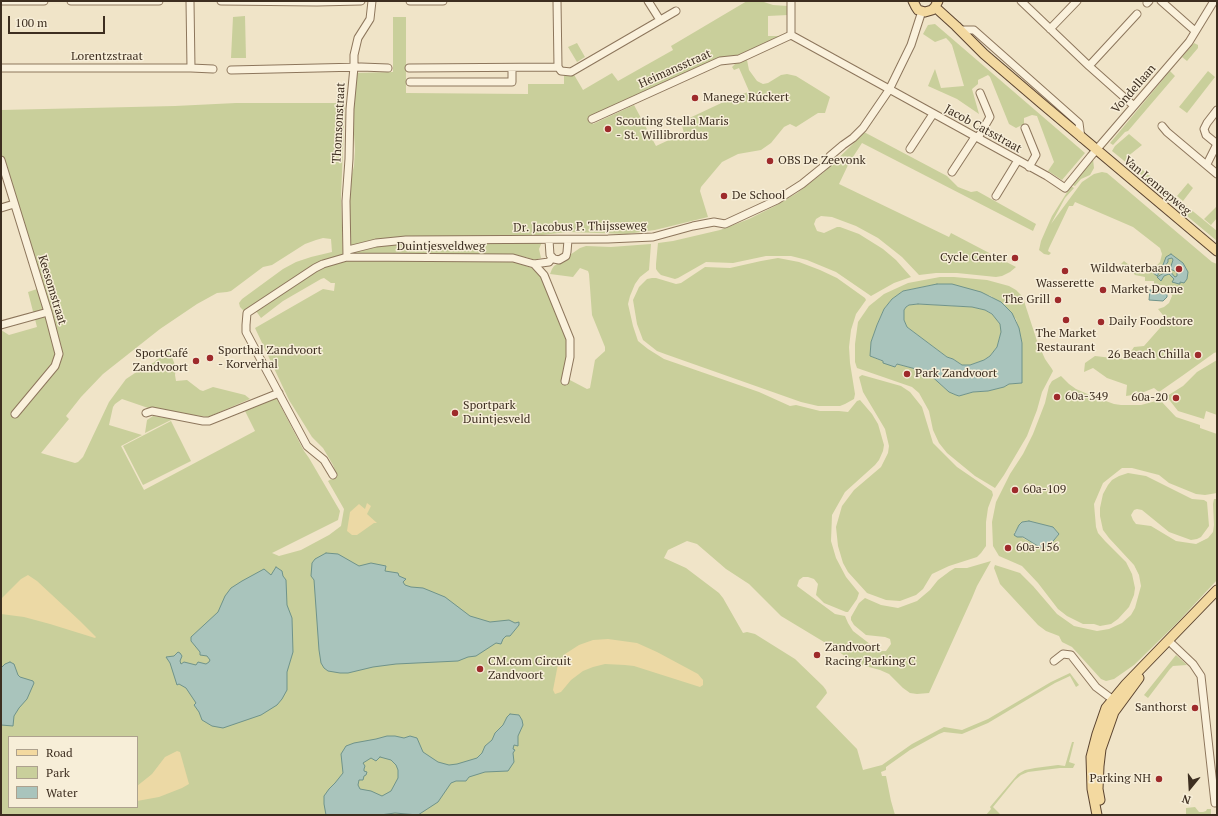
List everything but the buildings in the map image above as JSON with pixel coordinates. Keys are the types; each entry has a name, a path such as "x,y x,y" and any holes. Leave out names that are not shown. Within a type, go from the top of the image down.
{"main road":[{"path":"913,1 916,7 922,11 928,12 937,4"},
{"name":"Van Lennepweg","path":"937,4 984,54 1081,138 1217,251"},
{"path":"1097,815 1092,790 1091,757 1102,718 1217,590"},
{"path":"1170,642 1217,598"},
{"path":"1103,815 1098,789 1099,766 1104,742 1116,702"}],"street":[{"path":"1,1 44,1"},
{"path":"71,1 160,1"},
{"path":"190,1 191,68"},
{"path":"221,1 361,1"},
{"name":"Thomsonstraat","path":"348,254 346,201 354,55 356,41 370,19 372,1"},
{"path":"410,1 443,1"},
{"path":"557,1 558,67 561,71 571,72 676,11"},
{"path":"648,1 660,20"},
{"path":"791,1 791,35 889,90"},
{"path":"1022,1 1089,66 1134,106"},
{"path":"1050,29 1077,1"},
{"path":"1161,1 1195,31"},
{"name":"Vondellaan","path":"1065,188 1189,42 1214,1"},
{"name":"Dr. Jacobus P. Thijsseweg","path":"348,254 376,243 406,240 568,240 653,237 714,222 725,224 777,200 789,192 828,163 830,156 863,128 889,90 911,45 922,11"},
{"path":"1089,66 1137,14"},
{"name":"Heimansstraat","path":"592,119 720,61 739,59 791,35"},
{"path":"231,70 354,67 388,68"},
{"path":"410,68 558,67"},
{"name":"Lorentzstraat","path":"1,68 191,68 213,70"},
{"path":"435,68 436,82"},
{"path":"410,82 512,82 512,68"},
{"name":"Jacob Catsstraat","path":"889,90 1018,160 1065,188"},
{"path":"952,172 975,137 979,136 990,117 980,93"},
{"path":"1207,164 1217,144 1206,135 1204,129 1217,110"},
{"path":"910,149 933,114"},
{"path":"1162,126 1167,132 1207,164 1217,174"},
{"path":"1026,128 1036,155 1029,167"},
{"name":"Keesomstraat","path":"1,160 59,350 57,362 15,414"},
{"path":"996,196 1018,160"},
{"path":"1,208 14,204"},
{"path":"544,275 549,268 551,260 549,240"},
{"name":"Duintjesveldweg","path":"333,475 324,460 307,446 246,332 247,312 315,268 348,254 513,258 534,264 551,260 559,260 566,256 568,240"},
{"path":"534,264 544,275 570,339 570,357 565,382"},
{"path":"1,325 48,312"},
{"path":"146,413 152,411 209,421 279,393"},
{"path":"1170,642 1193,664 1201,676 1215,803"},
{"path":"1054,661 1063,654 1071,655 1096,688 1116,702"}],"green space":[{"path":"747,1 761,1 773,5 788,6 788,15 768,16 768,36 782,36 738,56 725,56 603,110 592,121 593,124 634,105 656,146 684,133 681,122 748,92 749,91 739,68 734,70 732,67 735,64 747,60 749,70 757,81 763,84 768,83 781,75 787,74 796,76 830,97 825,113 818,113 796,127 790,124 784,127 771,143 761,150 738,154 722,162 701,187 700,191 708,217 655,230 627,234 567,232 542,235 542,242 539,249 541,258 534,260 526,257 512,256 357,255 352,253 348,222 350,182 354,166 355,150 352,103 353,73 393,72 393,17 406,17 406,93 528,94 528,84 564,84 564,73 573,73 583,90 612,73 618,81 673,50 671,46"},
{"path":"245,16 246,58 231,58 233,17"},
{"path":"935,24 1085,153 1062,180 1048,171 1054,162 1037,116 1032,115 1024,118 1024,124 1016,128 1009,124 988,75 978,80 978,84 972,89 979,114 957,99 928,86 935,69 941,88 964,86 952,45 949,41 946,38 935,42 923,34 928,25"},
{"path":"577,43 585,57 577,62 568,47"},
{"path":"1194,43 1198,45 1198,48 1187,61 1182,57"},
{"path":"1170,71 1175,76 1128,131 1125,132 1113,145 1110,143"},
{"path":"1208,71 1215,77 1187,113 1179,107"},
{"path":"236,103 345,103 341,196 343,256 327,259 317,263 245,312 240,307 239,303 242,299 283,269 296,262 332,252 331,239 323,238 316,240 305,244 272,265 263,267 231,291 217,293 197,304 160,329 103,374 81,397 66,416 69,419 41,453 75,463 78,462 83,457 109,402 126,379 153,363 167,351 170,353 176,367 176,381 187,380 203,391 213,387 245,395 250,399 208,417 154,410 122,399 115,404 109,425 142,435 121,446 144,490 255,431 244,409 276,397 304,451 340,511 338,520 272,553 279,556 301,550 329,535 341,526 344,509 328,481 337,476 333,465 323,448 312,437 289,400 255,328 323,289 334,291 335,283 331,283 324,278 321,279 283,301 261,318 256,311 325,265 347,260 464,259 520,262 532,268 543,278 568,339 569,357 566,371 568,379 587,389 590,388 595,360 605,351 605,347 592,315 589,274 588,271 580,268 573,277 550,274 552,269 580,248 586,246 611,247 651,244 649,270 640,277 635,284 628,304 638,341 648,349 664,359 759,392 790,406 796,405 820,411 848,412 857,401 860,400 878,424 884,445 879,460 845,492 832,515 831,541 836,558 846,577 859,593 857,599 848,612 846,612 824,603 816,595 818,584 814,579 803,577 799,580 797,586 835,614 845,616 853,631 879,651 886,651 891,644 890,639 866,635 854,625 851,620 851,617 859,603 865,598 881,605 898,608 917,601 930,590 938,580 955,568 967,568 991,561 977,586 929,693 917,694 910,693 903,688 889,674 854,663 834,648 781,616 749,584 726,569 697,544 687,541 668,550 664,558 686,568 719,593 743,633 747,632 755,634 795,659 823,686 827,693 816,707 857,749 863,770 882,765 912,744 944,727 962,730 988,719 1051,682 1070,673 1079,685 1076,687 1070,676 1055,683 988,723 962,734 944,732 910,750 886,767 886,770 881,772 882,776 886,776 895,815 1,815 1,330 9,335 37,327 28,292 37,289 52,337 56,356 54,364 14,410 18,415 58,368 61,361 62,351 2,157 1,110"},
{"path":"864,132 947,176 958,187 971,192 977,191 1036,224 1033,231 862,143 849,163 839,184 949,237 951,233 1016,267 1002,276 996,277 957,273 919,275 902,257 878,238 856,226 832,217 821,216 816,219 814,224 817,231 824,233 840,227 859,234 883,249 896,260 911,277 894,283 871,296 836,272 807,260 791,256 766,256 733,263 706,262 675,279 661,275 658,272 656,269 656,264 658,243 720,230 749,219 775,206 797,193 823,173"},
{"path":"1129,134 1142,145 1127,157 1217,231 1217,241 1112,151 1115,146"},
{"path":"1093,159 1094,168 1090,175 1081,179 1075,186 1072,185 1089,161"},
{"path":"1102,172 1107,173 1212,262 1217,264 1217,352 1159,392 1154,388 1139,394 1126,396 1127,385 1107,378 1093,368 1084,372 1085,363 1095,356 1121,359 1130,353 1134,347 1144,346 1167,320 1158,309 1169,303 1172,296 1170,288 1164,285 1154,285 1154,281 1145,281 1145,277 1135,275 1129,268 1121,264 1124,261 1143,274 1152,271 1160,262 1162,254 1160,248 1133,227 1075,202 1073,206 1069,206 1049,248 1048,251 1051,253 1049,255 1044,254 1039,250 1041,241 1052,216 1071,186 1074,188 1065,198 1051,224 1082,182 1094,174"},
{"path":"1188,183 1193,188 1183,201 1177,196"},
{"path":"1216,207 1217,218 1211,225 1204,219"},
{"path":"778,258 799,262 837,278 866,300 856,314 851,330 849,347 850,363 855,394 854,399 845,404 840,406 818,406 801,402 657,351 643,340 637,324 633,300 639,287 647,279 656,278 676,284 681,283 705,267 730,268"},
{"path":"940,277 987,280 1009,286 1021,295 1024,301 1037,341 1045,359 1053,371 1042,392 1027,436 995,488 975,476 947,453 939,443 933,430 929,411 919,393 912,387 857,368 855,362 855,344 858,322 869,306 884,294 908,283","holes":["932,285 962,288 991,296 1016,319 1022,343 1022,383 1009,384 1004,387 988,391 973,392 959,396 949,392 927,372 897,364 896,367 870,356 871,342 877,325 884,309 892,299 903,291"]},
{"path":"918,304 972,307 985,310 993,315 1000,324 1001,332 997,347 990,356 984,360 970,365 962,365 947,357 907,327 904,320 904,310 909,305"},
{"path":"1217,360 1217,415 1206,411 1204,419 1178,411 1167,396 1183,386 1197,372"},
{"path":"862,375 901,386 910,392 922,407 933,443 957,467 992,491 993,495 988,508 986,522 986,546 981,553 977,557 949,566 932,574 923,589 916,595 900,601 886,600 867,593 848,572 843,563 838,546 836,527 842,506 854,490 881,467 888,453 889,446 885,429 863,392 859,377"},
{"path":"1061,376 1076,389 1114,404 1141,405 1160,400 1176,417 1200,425 1200,428 1217,434 1217,493 1205,495 1196,494 1169,483 1159,475 1132,468 1122,468 1103,483 1094,504 1096,527 1098,533 1126,562 1132,574 1135,588 1129,607 1111,624 1100,626 1094,624 1083,624 1067,616 1058,609 1038,583 1022,566 999,556 993,546 992,522 996,502 1033,434 1052,381","holes":["1029,521 1053,527 1059,534 1049,546 1041,548 1014,533 1022,522"]},
{"path":"153,416 173,419 145,433 147,420"},
{"path":"171,421 191,461 143,485 123,446"},
{"path":"1128,473 1146,476 1192,499 1204,500 1207,502 1209,526 1201,537 1191,540 1169,532 1142,510 1134,510 1131,515 1136,524 1151,526 1176,541 1196,544 1208,538 1213,532 1213,504 1214,499 1217,499 1217,580 1175,625 1134,665 1114,679 1106,681 1101,679 1072,647 1062,642 1059,636 1046,631 1038,625 1000,584 994,568 995,565 1020,573 1057,614 1074,626 1097,631 1109,629 1122,623 1131,615 1135,608 1141,586 1139,575 1134,565 1103,530 1100,508 1103,494 1112,480"},
{"path":"1176,655 1187,665 1173,666 1148,698 1144,695"},
{"path":"1072,742 1074,742 1069,762 1075,764 1073,768 1028,772 1021,775 1015,780 993,807 1001,815 986,815 991,809 990,807 1018,774 1025,770 1035,768 1058,765 1065,766"},
{"path":"1195,807 1199,812 1211,809 1211,815 1186,815 1186,808"}],"sand":[{"path":"367,503 371,506 367,514 377,523 374,523 357,535 352,535 347,531 350,512 359,504 365,509"},
{"path":"28,575 37,581 96,637 95,638 24,617 1,614 1,599 21,579"},
{"path":"608,639 637,643 657,652 698,674 703,680 703,685 700,687 634,666 605,664 583,671 571,680 561,692 555,694 553,690 558,664 565,654 579,645 593,640"},
{"path":"177,751 180,752 189,784 159,797 138,801 138,785 152,774 165,757"}],"water":[{"name":"Wildwaterbaan","path":"1171,254 1183,263 1188,272 1187,279 1184,283 1180,282 1179,284 1172,282 1174,279 1169,274 1164,276 1161,281 1157,277 1169,270 1175,277 1177,276 1177,272 1170,269 1173,260 1172,258 1168,259 1168,262 1157,276 1152,272 1163,265 1166,257"},
{"path":"937,284 952,284 981,292 1001,302 1012,313 1019,328 1022,343 1022,383 1009,384 1004,387 988,391 973,392 959,396 949,392 927,372 897,364 895,367 870,356 871,342 884,309 892,299 903,291","holes":["918,304 972,307 985,310 992,314 1000,324 1001,332 997,347 990,356 970,365 962,365 947,357 907,327 904,320 904,310 909,305"]},
{"path":"1150,290 1165,291 1167,293 1167,297 1163,301 1149,300"},
{"path":"1029,521 1053,527 1059,534 1049,546 1041,548 1023,537 1017,537 1014,535 1022,522"},
{"path":"326,553 338,554 359,566 371,563 386,566 385,571 398,573 399,576 406,579 403,582 405,585 423,588 445,597 470,616 490,622 509,620 515,623 519,622 519,625 510,636 506,636 503,639 501,644 496,643 476,656 458,661 396,664 373,667 348,673 328,671 321,663 314,580 311,576 312,563 315,559"},
{"path":"276,567 282,571 286,580 287,605 292,618 293,652 287,672 287,690 277,705 261,715 223,728 212,726 202,720 194,705 196,703 186,688 179,684 177,685 170,663 166,657 174,656 178,652 182,656 180,661 181,664 184,662 196,665 198,662 206,664 209,662 210,660 207,656 200,655 200,652 191,641 191,637 218,612 225,596 231,588 264,569 271,575"},
{"path":"10,662 14,664 20,677 33,681 34,683 27,699 14,716 13,726 1,725 1,668"},
{"path":"510,714 519,715 523,725 518,736 518,746 514,745 513,749 515,750 513,753 514,762 508,771 485,772 469,777 466,781 456,781 451,783 438,802 418,815 395,813 380,815 326,815 324,796 343,773 341,754 346,746 387,736 404,738 410,736 417,738 423,752 438,762 449,765 457,764 477,758 482,753 485,746 492,740 495,733 503,725","holes":["380,757 391,760 396,765 398,770 398,778 391,791 382,796 371,791 360,789 358,785 359,780 363,780 367,772 364,771 365,766 363,763 371,758 376,761"]}],"place":[{"name":"Manege Rúckert","path":"695,98"},
{"name":"Scouting Stella Maris - St. Willibrordus","path":"608,129"},
{"name":"OBS De Zeevonk","path":"770,161"},
{"name":"De School","path":"724,196"},
{"name":"Cycle Center","path":"1015,258"},
{"name":"Wildwaterbaan","path":"1179,269"},
{"name":"Wasserette","path":"1065,271"},
{"name":"Market Dome","path":"1103,290"},
{"name":"The Grill","path":"1058,300"},
{"name":"The Market Restaurant","path":"1066,320"},
{"name":"Daily Foodstore","path":"1101,322"},
{"name":"26 Beach Chilla","path":"1198,355"},
{"name":"Sporthal Zandvoort - Korverhal","path":"210,358"},
{"name":"SportCafé Zandvoort","path":"196,361"},
{"name":"Park Zandvoort","path":"907,374"},
{"name":"60a-349","path":"1057,397"},
{"name":"60a-20","path":"1176,398"},
{"name":"Sportpark Duintjesveld","path":"455,413"},
{"name":"60a-109","path":"1015,490"},
{"name":"60a-156","path":"1008,548"},
{"name":"Zandvoort Racing Parking C","path":"817,655"},
{"name":"CM.com Circuit Zandvoort","path":"480,669"},
{"name":"Santhorst","path":"1195,708"},
{"name":"Parking NH","path":"1159,779"}]}
